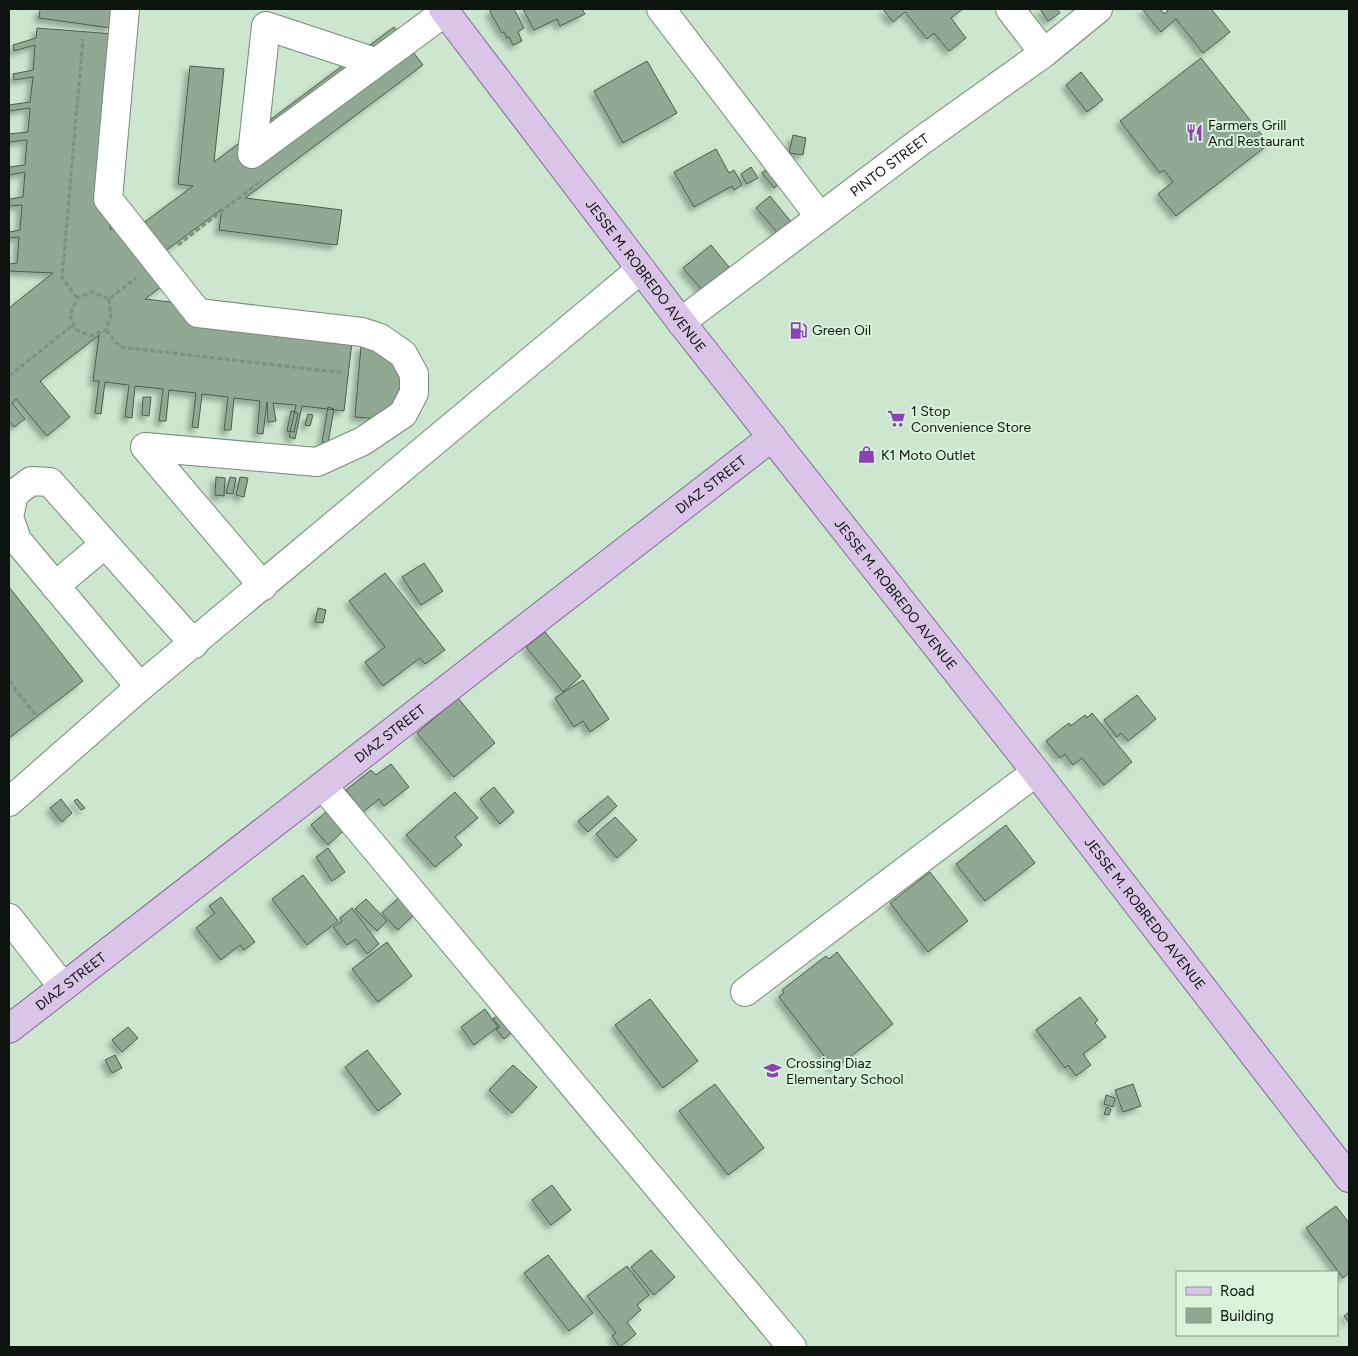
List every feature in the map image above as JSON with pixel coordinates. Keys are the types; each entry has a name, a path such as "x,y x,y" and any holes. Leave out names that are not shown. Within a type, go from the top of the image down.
{"main road":[{"name":"JESSE M. ROBREDO AVENUE","path":"444,10 681,322 1036,772 1349,1178"},
{"name":"DIAZ STREET","path":"9,1029 772,438"}],"street":[{"path":"125,9 108,199 198,313 362,332 380,338 403,354 414,374 414,393 403,414 363,441 317,462 146,447 263,586"},
{"path":"661,9 820,217"},
{"path":"1010,9 1044,53"},
{"name":"PINTO STREET","path":"681,322 820,217 1044,53 1098,9"},
{"path":"375,62 266,26 252,154 375,62 444,10"},
{"path":"9,802 140,687 194,644 641,269"},
{"path":"140,687 17,540 9,517 14,494 31,482 50,482 194,644"},
{"path":"55,586 105,544"},
{"path":"745,992 1036,772"},
{"path":"323,786 792,1347"},
{"path":"9,918 63,987"}],"path":[{"path":"77,298 62,278 83,39"},
{"path":"109,299 266,178"},
{"path":"92,292 109,299 111,316 106,330 90,336 75,329 70,315 77,298 92,292"},
{"path":"9,376 73,325"},
{"path":"106,330 120,347 344,373"},
{"path":"9,681 37,716"}],"building":[{"path":"40,9 113,9 111,28 39,18"},
{"path":"491,9 514,9 524,28 518,32 522,41 513,45 509,37 507,38 504,32 502,33 490,12"},
{"path":"523,9 582,9 585,14 560,26 557,19 534,30"},
{"path":"883,9 963,9 951,18 966,38 949,51 934,33 927,39 905,12 893,22"},
{"path":"1040,9 1057,9 1060,13 1048,21"},
{"path":"1142,9 1160,9 1164,14 1168,11 1167,9 1211,9 1230,32 1203,53 1176,19 1161,32"},
{"path":"394,27 423,65 245,198 342,210 337,245 219,230 222,209 160,255 138,227 193,186 178,184 190,66 224,69 214,162"},
{"path":"37,28 126,35 110,230 128,215 175,276 145,299 354,324 344,411 302,406 295,439 289,437 296,405 273,403 276,421 268,422 267,402 263,434 257,433 260,401 234,398 231,430 224,430 228,397 202,394 198,428 192,427 196,393 169,390 166,421 159,421 163,389 135,386 132,418 125,417 129,385 105,382 101,414 95,413 99,381 93,381 99,335 40,381 70,417 47,436 16,399 12,403 25,419 14,427 9,421 9,308 53,273 9,271 9,264 17,263 19,237 9,238 9,232 20,230 22,205 9,206 9,199 23,197 25,172 9,175 9,167 25,165 27,140 9,142 9,134 28,132 30,108 9,111 9,105 30,102 33,77 14,80 13,74 33,70 35,45 14,51 13,45 36,38"},
{"name":"Farmers Grill And Restaurant","path":"1201,58 1269,144 1176,216 1158,194 1173,182 1164,170 1160,173 1120,121"},
{"path":"647,61 677,113 623,143 594,91"},
{"path":"1081,72 1103,100 1087,112 1066,85"},
{"path":"793,135 806,138 803,155 789,153"},
{"path":"716,149 729,173 734,170 742,185 734,190 732,186 694,207 674,172"},
{"path":"775,162 787,177 774,188 762,173"},
{"path":"751,167 758,178 747,184 741,174"},
{"path":"770,196 796,228 783,239 756,208"},
{"path":"711,245 729,267 714,280 719,286 708,297 683,268"},
{"path":"361,346 390,349 407,373 406,397 384,419 355,417"},
{"path":"143,397 151,397 149,416 142,415"},
{"path":"328,407 334,409 328,443 322,442"},
{"path":"291,411 298,413 294,432 287,431"},
{"path":"308,414 313,415 310,426 305,425"},
{"path":"216,477 225,478 224,496 215,495"},
{"path":"230,477 236,478 233,494 226,493"},
{"path":"240,477 248,478 244,497 236,495"},
{"path":"424,563 443,591 421,605 402,577"},
{"path":"385,573 445,650 425,664 420,658 383,686 365,662 385,647 349,601"},
{"path":"9,587 83,681 9,738"},
{"path":"318,608 326,610 323,623 315,622"},
{"path":"545,632 581,676 563,692 526,647"},
{"path":"583,680 609,719 590,732 583,721 574,727 555,698"},
{"path":"1137,695 1156,719 1128,741 1121,733 1117,737 1104,720"},
{"path":"458,698 495,743 454,777 417,733"},
{"path":"1092,713 1132,762 1104,785 1082,758 1073,765 1065,754 1060,758 1046,741 1069,723 1071,726 1085,715 1087,718"},
{"path":"391,764 409,787 384,806 379,799 363,812 346,790 371,770 376,775"},
{"path":"494,787 514,812 500,824 480,799"},
{"path":"455,792 478,818 455,837 462,845 435,867 406,835"},
{"path":"608,796 617,806 588,832 578,821"},
{"path":"61,799 72,813 62,822 50,808"},
{"path":"77,799 85,808 81,810 74,801"},
{"path":"326,812 343,831 328,845 311,825"},
{"path":"615,817 637,840 617,858 596,834"},
{"path":"1006,825 1035,863 985,901 956,864"},
{"path":"328,848 345,872 332,881 316,857"},
{"path":"930,872 968,921 928,952 890,903"},
{"path":"303,875 338,921 307,945 272,899"},
{"path":"404,893 419,910 398,930 382,913"},
{"path":"221,897 255,942 244,950 240,945 221,960 196,928 215,913 209,906"},
{"path":"366,899 387,921 377,931 355,909"},
{"path":"352,908 379,944 367,954 356,939 347,945 333,927 342,921 340,918"},
{"path":"387,942 412,976 378,1002 352,969"},
{"path":"837,952 893,1024 834,1069 779,997 784,993 782,990 826,956 829,959"},
{"path":"1080,997 1098,1020 1095,1023 1106,1037 1083,1054 1091,1065 1076,1076 1068,1065 1065,1068 1036,1030"},
{"path":"650,999 698,1061 663,1088 615,1025"},
{"path":"485,1009 498,1027 474,1045 461,1027"},
{"path":"504,1011 517,1028 504,1039 496,1029 500,1027 493,1019"},
{"path":"128,1027 138,1038 122,1052 112,1040"},
{"path":"367,1050 401,1094 378,1111 345,1067"},
{"path":"115,1055 122,1068 112,1073 105,1060"},
{"path":"513,1065 537,1087 512,1113 489,1090"},
{"path":"715,1084 764,1148 728,1175 679,1111"},
{"path":"1133,1084 1141,1106 1123,1112 1115,1090"},
{"path":"1106,1095 1115,1098 1113,1107 1104,1104"},
{"path":"1107,1107 1111,1109 1109,1115 1104,1114"},
{"path":"552,1185 571,1210 551,1225 532,1200"},
{"path":"1336,1206 1349,1223 1349,1273 1343,1278 1306,1228"},
{"path":"651,1250 675,1277 654,1295 631,1267"},
{"path":"548,1255 593,1313 569,1331 524,1273"},
{"path":"627,1266 649,1295 637,1305 641,1310 627,1322 636,1334 620,1347 612,1336 616,1333 587,1296"},
{"path":"1349,1312 1349,1323 1344,1316"}],"place":[{"name":"Farmers Grill And Restaurant","path":"1194,133"},
{"name":"Green Oil","path":"798,330"},
{"name":"1 Stop Convenience Store","path":"897,419"},
{"name":"K1 Moto Outlet","path":"867,455"},
{"name":"Crossing Diaz Elementary School","path":"772,1071"}]}
